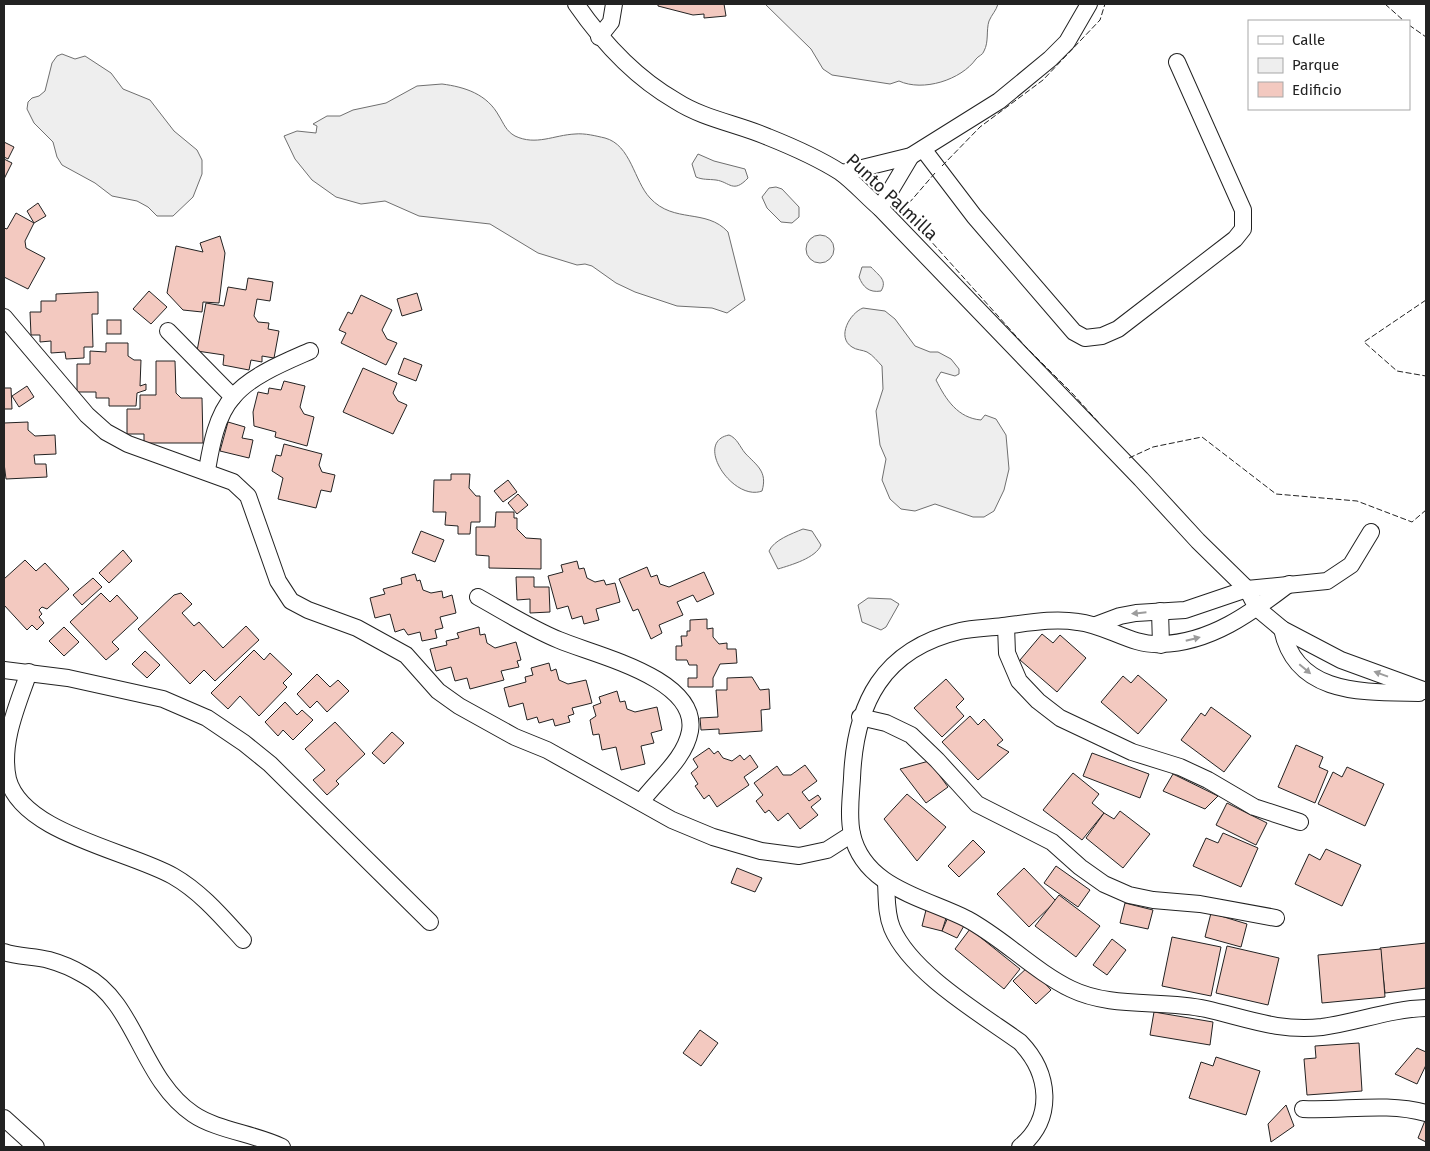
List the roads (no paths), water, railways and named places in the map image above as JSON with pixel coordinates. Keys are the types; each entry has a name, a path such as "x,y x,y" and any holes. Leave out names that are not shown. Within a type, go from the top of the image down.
{"street":[{"name":"Punto Palmilla","path":"576,4 598,37 639,78 677,102 704,115 767,136 811,156 842,173 880,208 1141,479 1198,541 1247,588 1257,608"},
{"path":"598,37 611,22 614,4"},
{"path":"842,173 917,153 999,101 1050,59 1066,42 1089,4"},
{"path":"917,153 1074,332 1085,338 1102,336 1118,329 1141,313 1235,239 1243,229 1245,219 1243,210 1177,62"},
{"path":"880,208 917,153"},
{"path":"4,317 87,415 106,432 128,444 207,470 233,482 248,496 278,581 291,601 308,610 357,628 406,655 438,691 459,706 515,737 547,750 672,820 713,837 761,851 799,856 827,850 852,834"},
{"path":"168,331 233,397"},
{"path":"207,470 211,446 219,422 233,397 277,366 310,351"},
{"path":"1096,625 1120,616 1185,610 1247,588 1328,581 1351,565 1371,532"},
{"path":"1288,584 1257,608 1204,636 1161,644 1132,640 1096,625 1076,621 1051,620 960,632 919,646 882,674 860,717 853,747 852,834 860,852 886,883 968,920 1070,989 1100,999 1206,1009 1246,1021 1282,1027 1321,1027 1402,1008 1426,1008"},
{"path":"478,597 514,618 560,640 616,660 648,675 661,682 683,704 689,716 691,729 686,745 641,802"},
{"path":"1257,608 1282,628 1341,660 1426,692"},
{"path":"1160,611 1161,644"},
{"path":"1006,626 1008,653 1019,681 1038,701 1060,718 1132,752 1180,768 1208,780 1254,807 1300,822"},
{"path":"1282,628 1286,647 1293,659 1318,679 1331,686 1368,692 1426,692"},
{"path":"4,670 29,672 163,699 207,718 244,743 270,764 430,922"},
{"path":"29,672 8,735 6,761 8,779 17,798 37,816 62,831 173,876 196,892 243,940"},
{"path":"860,717 886,723 910,735 937,760 977,804 1052,842 1080,867 1104,884 1129,895 1153,900 1200,904 1276,918"},
{"path":"886,883 888,913 898,942 932,978 1020,1042 1032,1055 1039,1070 1045,1104 1040,1124 1032,1137 1020,1147"},
{"path":"4,952 50,960 86,975 114,1000 150,1067 170,1093 194,1115 230,1129 264,1138 282,1147"},
{"path":"1303,1109 1327,1110 1387,1107 1426,1113"},
{"path":"4,1118 36,1147"}]}
